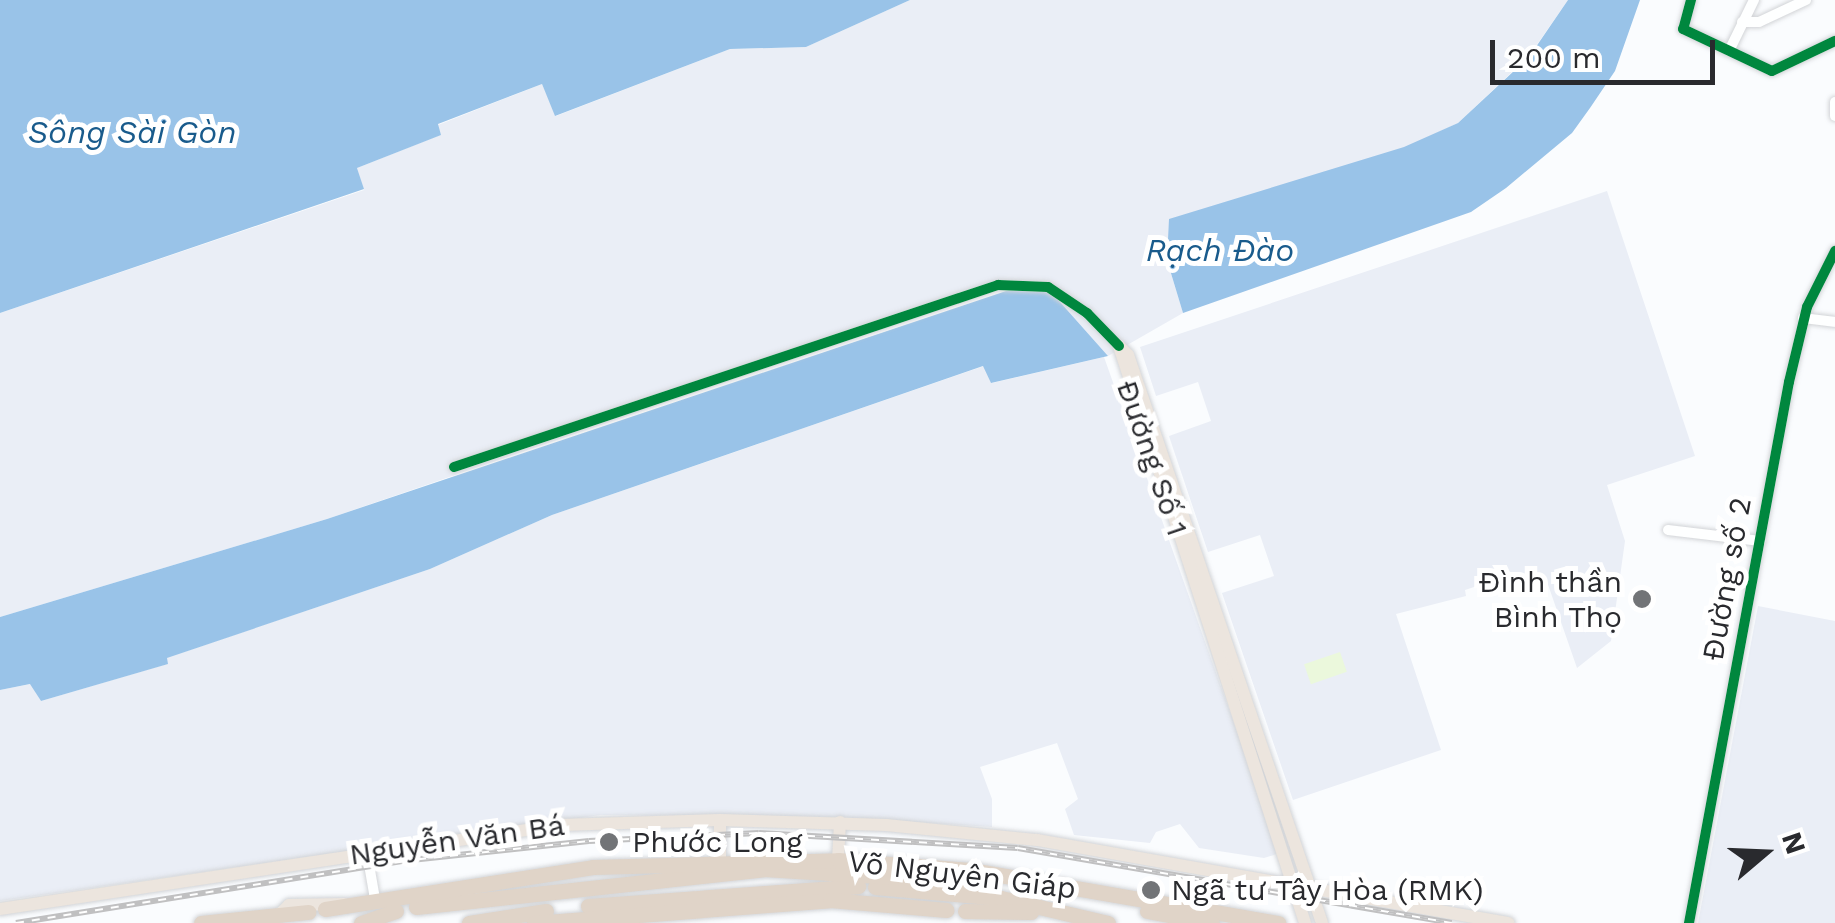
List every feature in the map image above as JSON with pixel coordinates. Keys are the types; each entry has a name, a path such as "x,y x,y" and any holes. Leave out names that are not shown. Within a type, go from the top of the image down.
{"highway":[{"name":"Võ Nguyên Giáp","path":"416,907 781,859 838,860 971,870 1278,923"},
{"path":"764,869 781,859"},
{"name":"Võ Nguyên Giáp","path":"201,923 271,920 443,886 692,861 720,867 986,882 1212,923"},
{"path":"443,886 489,896"},
{"name":"Võ Nguyên Giáp","path":"469,923 627,900 866,886 982,895 1108,923"},
{"path":"812,891 830,900"},
{"name":"Võ Nguyên Giáp","path":"534,923 830,900 947,910"},
{"path":"972,914 1040,910"},
{"path":"361,923 396,911"},
{"path":"972,914 1013,923"}],"main road":[{"name":"Đường Số 1","path":"1119,346 1128,355 1305,886 1322,923"},
{"name":"Nguyễn Văn Bá","path":"0,908 577,824 720,820 840,822 1037,840 1510,923"},
{"path":"720,820 720,867"},
{"path":"838,860 840,822"},
{"name":"Đường Số 1","path":"1305,886 1305,923"},
{"name":"Võ Nguyên Giáp","path":"271,920 288,905 324,900 346,905"},
{"name":"Võ Nguyên Giáp","path":"929,908 972,914"}],"street":[{"path":"1691,0 1682,25 1772,71 1835,41"},
{"path":"1729,51 1754,0"},
{"path":"1742,22 1758,22 1806,0"},
{"path":"1835,102 1835,116"},
{"name":"Đường số 2","path":"1689,923 1804,318 1835,251"},
{"path":"454,468 998,285 1048,287 1088,313 1119,346"},
{"path":"1804,318 1835,322"},
{"path":"1668,530 1760,540"},
{"path":"368,852 375,899"}],"shaded area":[{"path":"910,0 1568,0 1529,56 1458,123 1167,260 1183,313 1108,356 1052,293 1000,288 327,519 0,617 0,313 364,190 357,168 440,135 438,125 542,84 556,116 730,49 806,47"},
{"path":"1607,191 1695,456 1607,485 1625,541 1611,641 1577,668 1545,576 1514,586 1510,575 1465,590 1466,596 1396,614 1441,750 1293,800 1222,593 1274,576 1260,535 1208,552 1169,436 1211,421 1198,382 1156,396 1140,347"},
{"path":"1104,357 1280,853 1264,858 1199,848 1180,824 1156,832 1150,843 1074,835 1065,809 1078,799 1057,743 980,767 992,799 992,827 836,817 600,815 0,901 0,690 31,684 41,701 167,664 166,658 430,569 552,515 984,366 992,383"},
{"path":"1758,606 1835,621 1835,923 1698,923"}],"green space":[{"path":"1340,652 1347,672 1311,684 1304,664"}],"water":[{"name":"Sông Sài Gòn","path":"0,0 910,0 806,47 730,49 555,116 542,84 438,124 441,135 357,168 364,189 0,313"},
{"name":"Rạch Đào","path":"1568,0 1640,0 1615,71 1590,108 1572,133 1506,188 1471,212 1183,313 1167,260 1169,219 1404,147 1458,123 1529,57"},
{"path":"1021,286 1052,293 1108,356 991,383 983,366 552,515 430,569 167,658 168,664 41,701 30,684 0,690 0,617 327,519"}],"railway":[{"path":"16,923 402,861 589,841 759,833 1018,848 1452,923"}],"cycle path":[{"path":"1691,0 1683,29 1772,71 1835,41"},
{"path":"1689,923 1789,382 1807,307 1835,251"},
{"path":"454,467 998,285 1048,287 1087,313 1119,346"}],"place":[{"name":"Đình thần Bình Thọ","path":"1642,599"},
{"name":"Phước Long","path":"609,842"},
{"name":"Ngã tư Tây Hòa (RMK)","path":"1151,890"}]}
